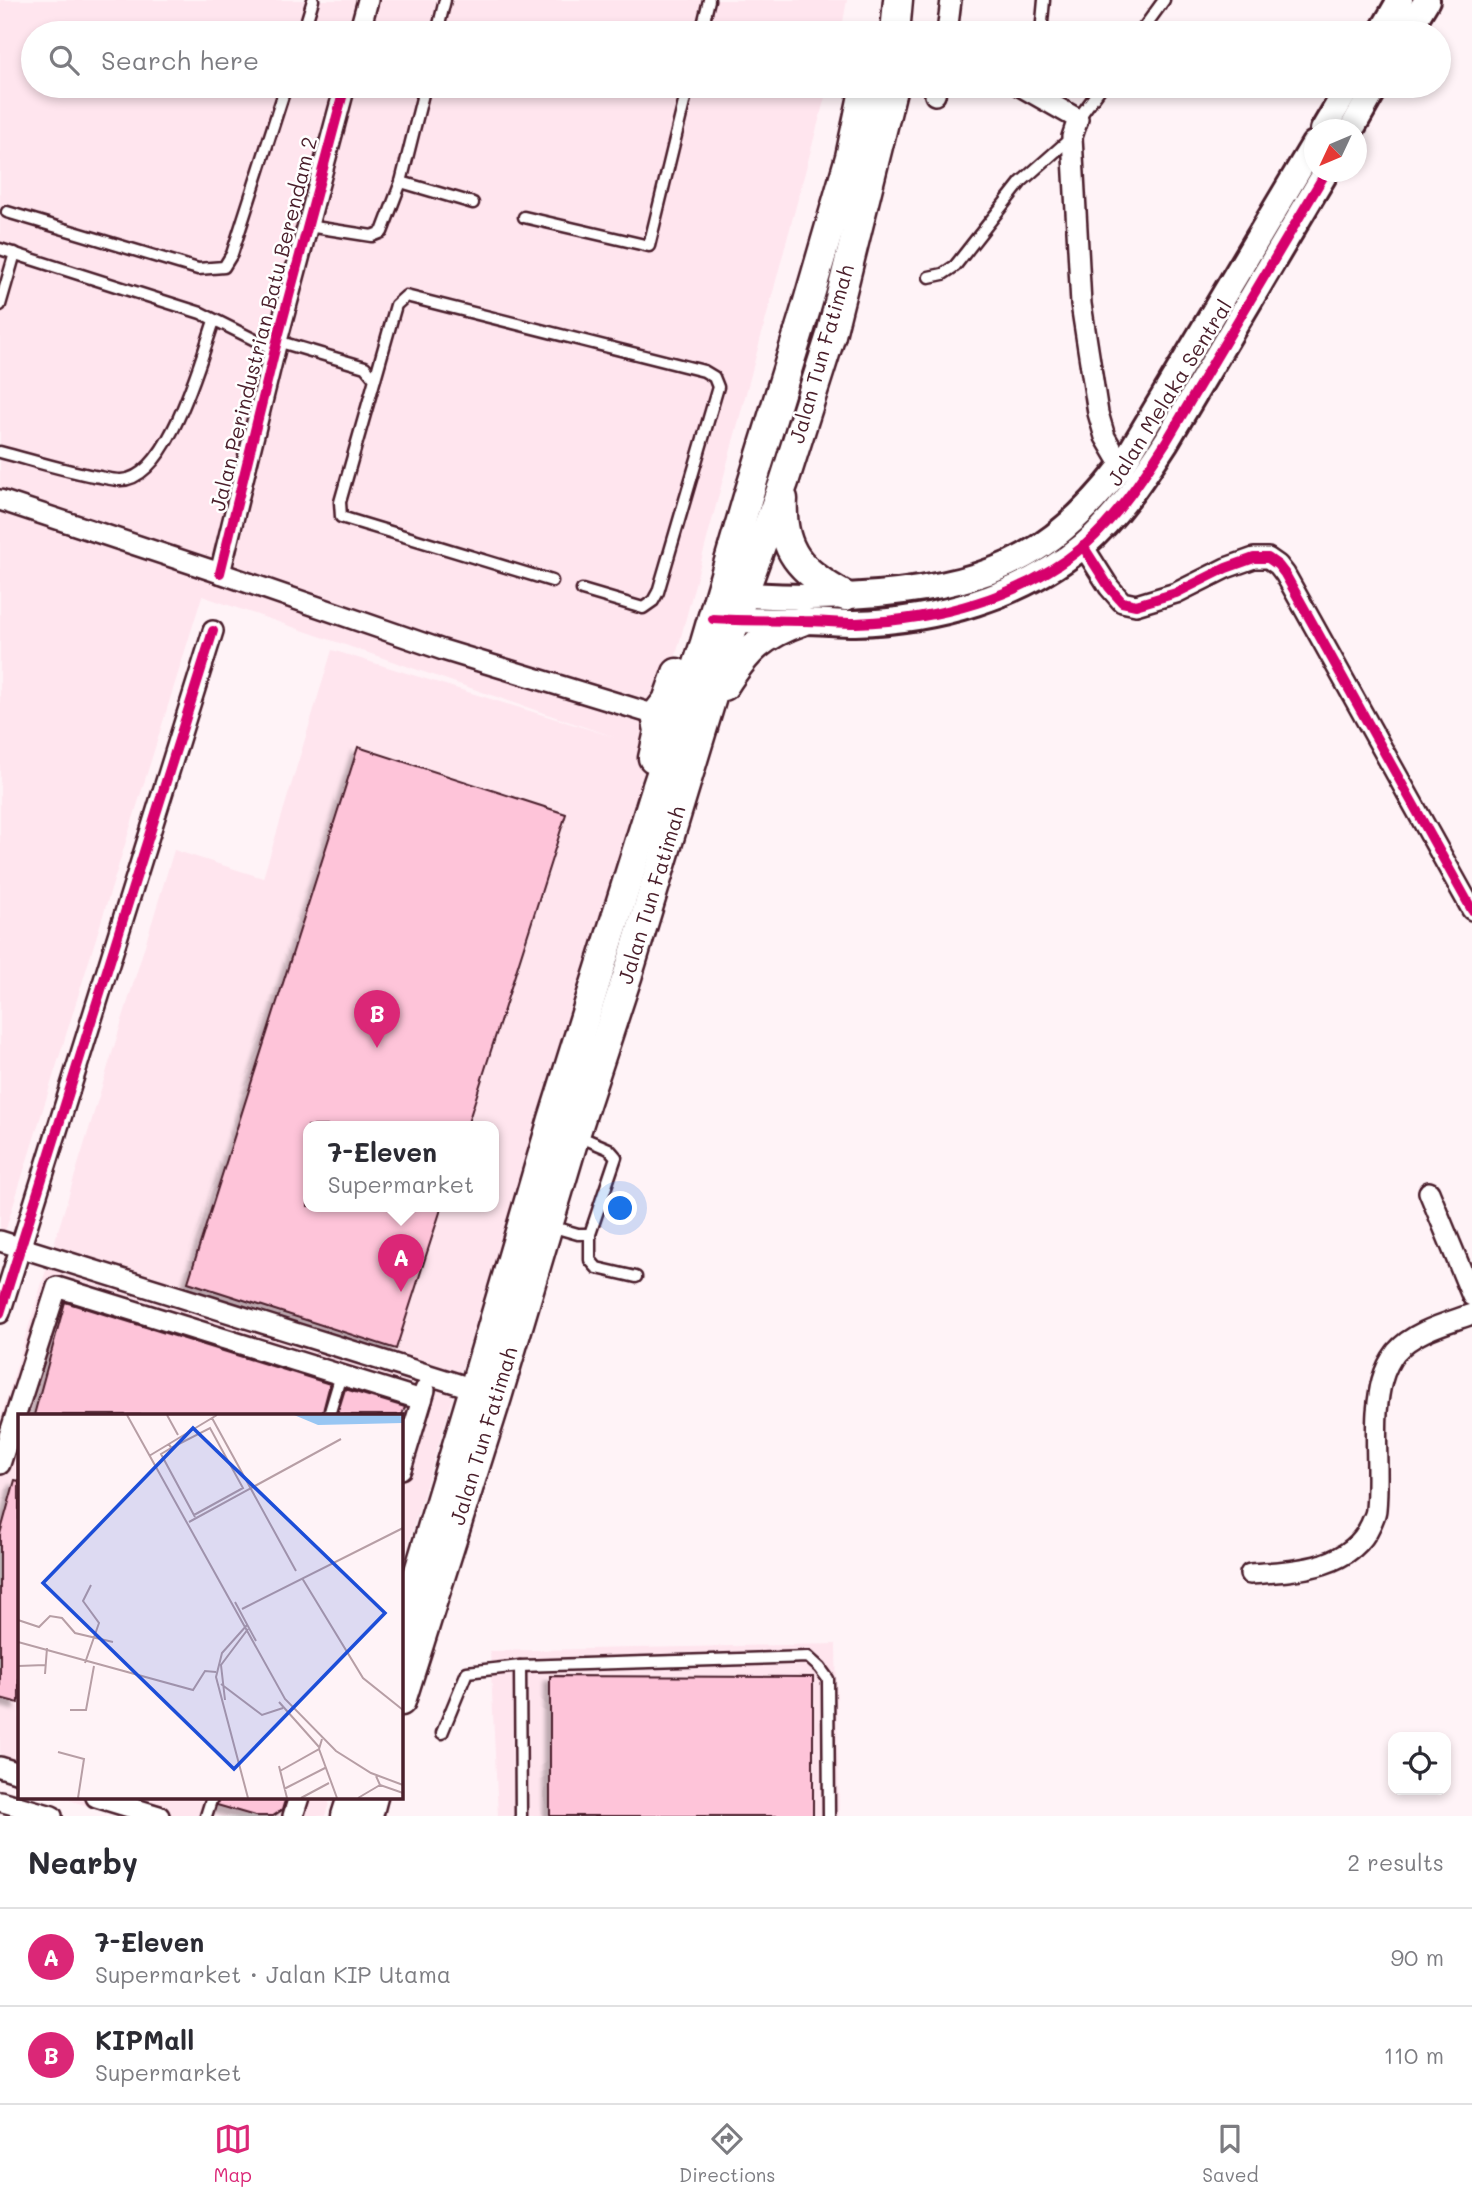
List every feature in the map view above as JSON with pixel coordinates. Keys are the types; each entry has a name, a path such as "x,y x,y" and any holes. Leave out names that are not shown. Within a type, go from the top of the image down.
{"main road":[{"name":"Jalan Tun Fatimah","path":"402,1698 705,719 747,500 813,286 850,157 862,98"},
{"name":"Jalan Tun Fatimah","path":"402,1628 657,786 728,607 784,482 831,335 889,98"},
{"path":"784,482 782,513 785,536 791,553 804,570 845,596"},
{"path":"657,786 652,778 652,763 659,731 656,715 670,695 709,561 727,524 747,500"},
{"path":"705,719 725,684 752,649 766,636 802,621"},
{"path":"346,1816 352,1798"},
{"path":"368,1816 373,1798"}],"street":[{"path":"362,21 368,0"},
{"path":"948,21 951,0"},
{"path":"1388,21 1400,0"},
{"path":"1414,21 1427,0"},
{"name":"Jalan Perindustrian Batu Berendam 2","path":"220,573 276,346 342,98"},
{"path":"1041,98 1075,128 1081,304 1098,414 1105,438 1122,466"},
{"path":"1330,119 1342,98"},
{"path":"1356,119 1369,98"},
{"name":"Jalan Melaka Sentral","path":"728,607 906,591 947,583 986,574 1025,556 1058,533 1088,506 1122,466 1304,161"},
{"name":"Jalan Melaka Sentral","path":"728,607 802,621 866,622 933,614 965,606 1047,572 1083,546 1107,523 1140,482 1320,182"},
{"path":"0,500 443,650 656,715"},
{"path":"1083,546 1122,602 1136,605 1176,593 1226,568 1254,558 1268,558 1278,565 1472,910"},
{"path":"0,1314 213,631"},
{"path":"1429,1192 1472,1296"},
{"path":"0,1241 474,1389"},
{"path":"0,1464 57,1287 422,1400"},
{"path":"1250,1574 1297,1570 1325,1563 1348,1553 1366,1535 1376,1512 1375,1436 1378,1394 1385,1370 1398,1350 1419,1335 1438,1325 1472,1314"},
{"path":"402,1466 430,1376"},
{"path":"0,1767 18,1773"},
{"path":"99,1798 159,1816"},
{"path":"293,1816 299,1798"},
{"path":"0,1801 52,1816"}],"lane":[{"path":"307,21 313,0"},
{"path":"440,21 445,0"},
{"path":"704,21 709,0"},
{"path":"1042,21 1044,0"},
{"path":"1149,21 1164,0"},
{"path":"7,212 198,269 225,267 233,254 282,98"},
{"path":"308,226 372,236 382,232 401,182 422,98"},
{"path":"524,217 649,246 685,98"},
{"path":"929,277 943,274 955,266 1021,182 1075,128 1094,98"},
{"path":"401,182 473,203"},
{"path":"0,249 201,313 276,346 365,367 375,379"},
{"path":"0,305 15,254"},
{"path":"552,581 341,517 340,502 396,305 406,296 704,371 714,377 718,387 658,592 653,601 643,608 582,590"},
{"path":"0,452 122,481 135,477 157,459 184,408 214,321"},
{"path":"575,1135 609,1149 617,1157 590,1234 590,1260 597,1268 636,1277"},
{"path":"549,1226 578,1234 590,1234"},
{"path":"329,1414 341,1375"},
{"path":"442,1733 467,1672 520,1666 808,1657 828,1679 829,1816"},
{"path":"520,1666 522,1816"},
{"path":"206,1816 212,1798"}],"shaded area":[{"path":"0,0 847,0 843,21 21,21 21,98 825,98 651,749 402,1565 402,1414 18,1414 18,1784 0,1778 0,1421 174,850 263,878 332,650 614,737 202,596 0,1248"},
{"path":"836,1644 839,1816 498,1816 490,1651"},
{"path":"62,1798 331,1798 325,1816 121,1816"}],"building":[{"path":"358,747 566,814 469,1121 303,1121 303,1212 440,1212 396,1349 188,1282"},
{"path":"65,1302 330,1384 322,1414 34,1414"},
{"path":"345,1389 405,1407 402,1415 337,1414"},
{"path":"15,1480 18,1481 18,1703 0,1698 0,1534"},
{"path":"550,1676 813,1677 813,1816 550,1816"},
{"path":"219,1798 286,1798 282,1810 273,1816 255,1816 217,1805"}],"cycle path":[{"path":"220,573 277,341 342,98"},
{"path":"713,619 856,623 917,617 977,603 1033,580 1060,564 1084,546 1107,523 1148,470 1320,182"},
{"path":"1083,546 1122,602 1136,605 1176,593 1226,568 1254,558 1268,558 1278,565 1472,910"},
{"path":"0,1313 213,631"}],"place":[{"name":"KIPMall","path":"377,1048"},
{"name":"7-Eleven","path":"401,1292"}]}
